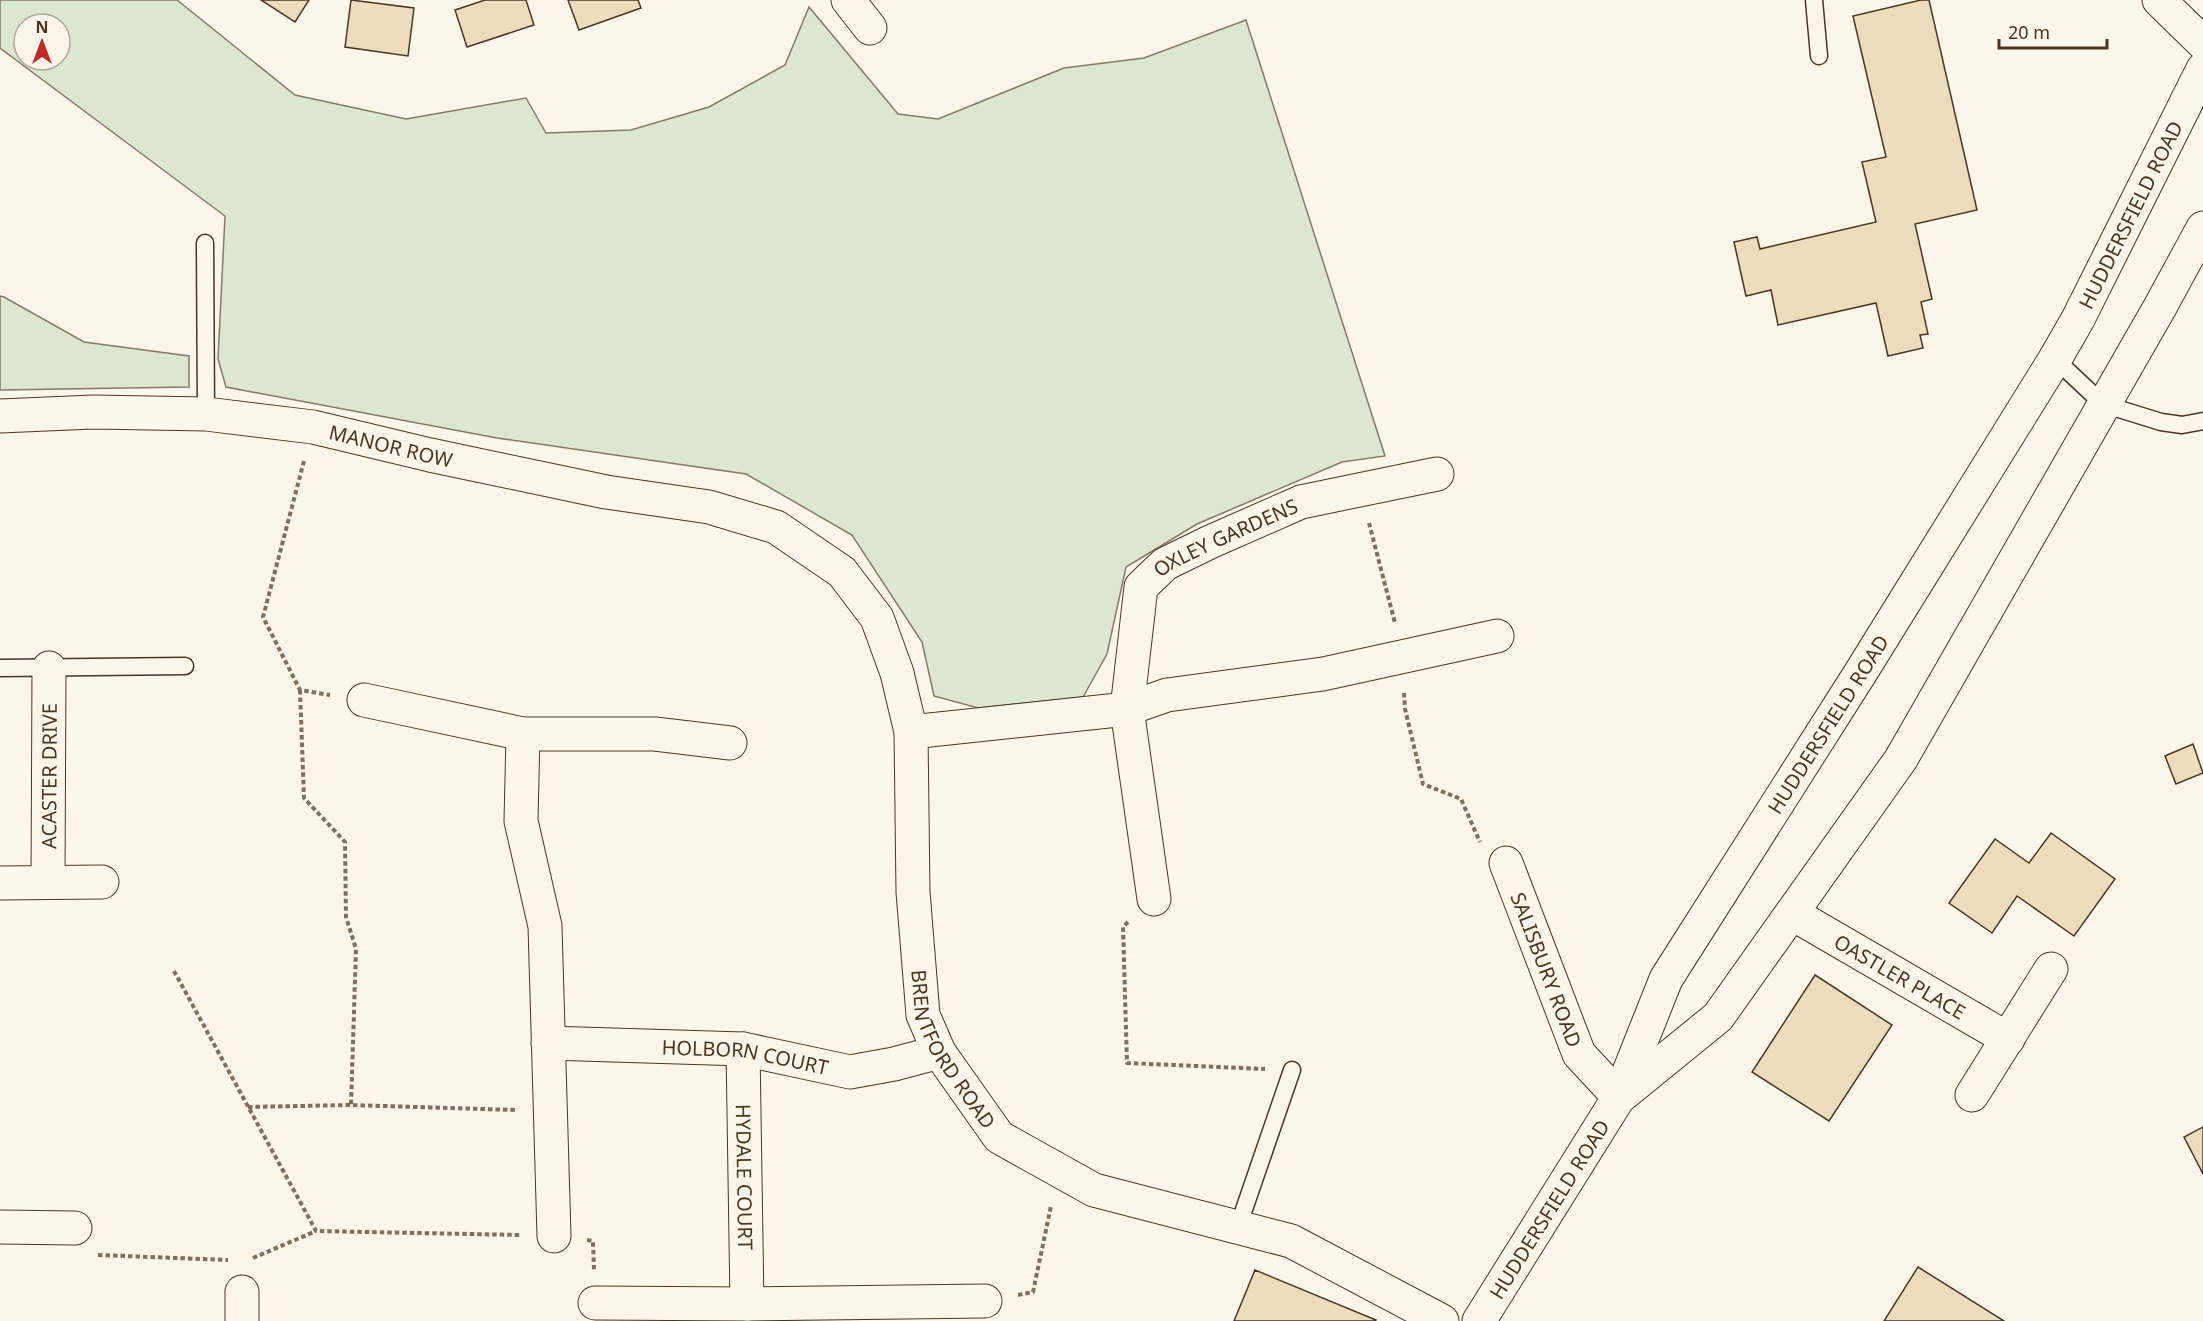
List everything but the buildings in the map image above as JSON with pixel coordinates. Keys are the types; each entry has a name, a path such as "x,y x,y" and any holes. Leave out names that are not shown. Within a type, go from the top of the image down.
{"street":[{"path":"848,0 870,28"},
{"path":"2159,0 2203,43"},
{"name":"HUDDERSFIELD ROAD","path":"1479,1321 1619,1097 1666,979 1861,672 2055,359 2078,319 2203,69"},
{"name":"HUDDERSFIELD ROAD","path":"1619,1097 1718,1017 1901,759 2203,228"},
{"name":"MANOR ROW","path":"0,416 93,412 206,414 313,427 430,455 606,492 709,507 776,527"},
{"name":"OXLEY GARDENS","path":"1154,899 1127,709 1141,587 1165,564 1301,502 1437,474"},
{"name":"BRENTFORD ROAD","path":"776,527 842,572 877,618 897,673 911,732 913,892 923,1015 939,1052 999,1137 1095,1190 1291,1241 1442,1321"},
{"path":"911,732 1127,709 1167,695 1323,674 1497,636"},
{"name":"ACASTER DRIVE","path":"48,882 49,668"},
{"path":"364,700 523,734 655,734 730,743"},
{"path":"523,734 521,821 545,926 554,1236"},
{"name":"SALISBURY ROAD","path":"1506,863 1579,1054 1619,1097"},
{"path":"0,883 102,882"},
{"name":"OASTLER PLACE","path":"1792,914 2007,1039"},
{"path":"1972,1095 2051,969"},
{"name":"HOLBORN COURT","path":"548,1043 743,1049 850,1072 894,1064 939,1052"},
{"name":"HYDALE COURT","path":"743,1049 747,1304"},
{"path":"0,1227 75,1228"},
{"path":"595,1303 984,1301"}],"lane":[{"path":"1814,0 1819,56"},
{"path":"205,243 206,414"},
{"path":"2055,359 2103,404 2161,422 2182,424 2203,421"},
{"path":"0,668 185,666"},
{"path":"1238,1227 1292,1070"}],"path":[{"path":"313,427 263,617 300,690 304,798 345,842 346,917 356,949 351,1105"},
{"path":"300,690 364,700"},
{"path":"1154,899 1123,927 1127,1063 1292,1070"},
{"path":"174,971 316,1231"},
{"path":"249,1107 351,1105 550,1111"},
{"path":"984,1301 1033,1292 1058,1170"},
{"path":"75,1228 94,1255 236,1260"},
{"path":"247,1261 316,1231 554,1236 592,1241 595,1303"}],"green space":[{"path":"0,0 177,0 295,95 406,119 526,98 546,133 631,130 709,107 785,65 809,7 898,114 938,119 1064,68 1144,58 1246,20 1385,456 1342,462 1197,524 1126,567 1107,654 1083,697 978,708 934,696 922,642 852,535 746,474 497,438 226,387 218,359 225,216 32,72 72,72 72,12 12,12 12,57 0,48"},
{"path":"0,296 84,342 189,356 189,387 0,390"}]}
